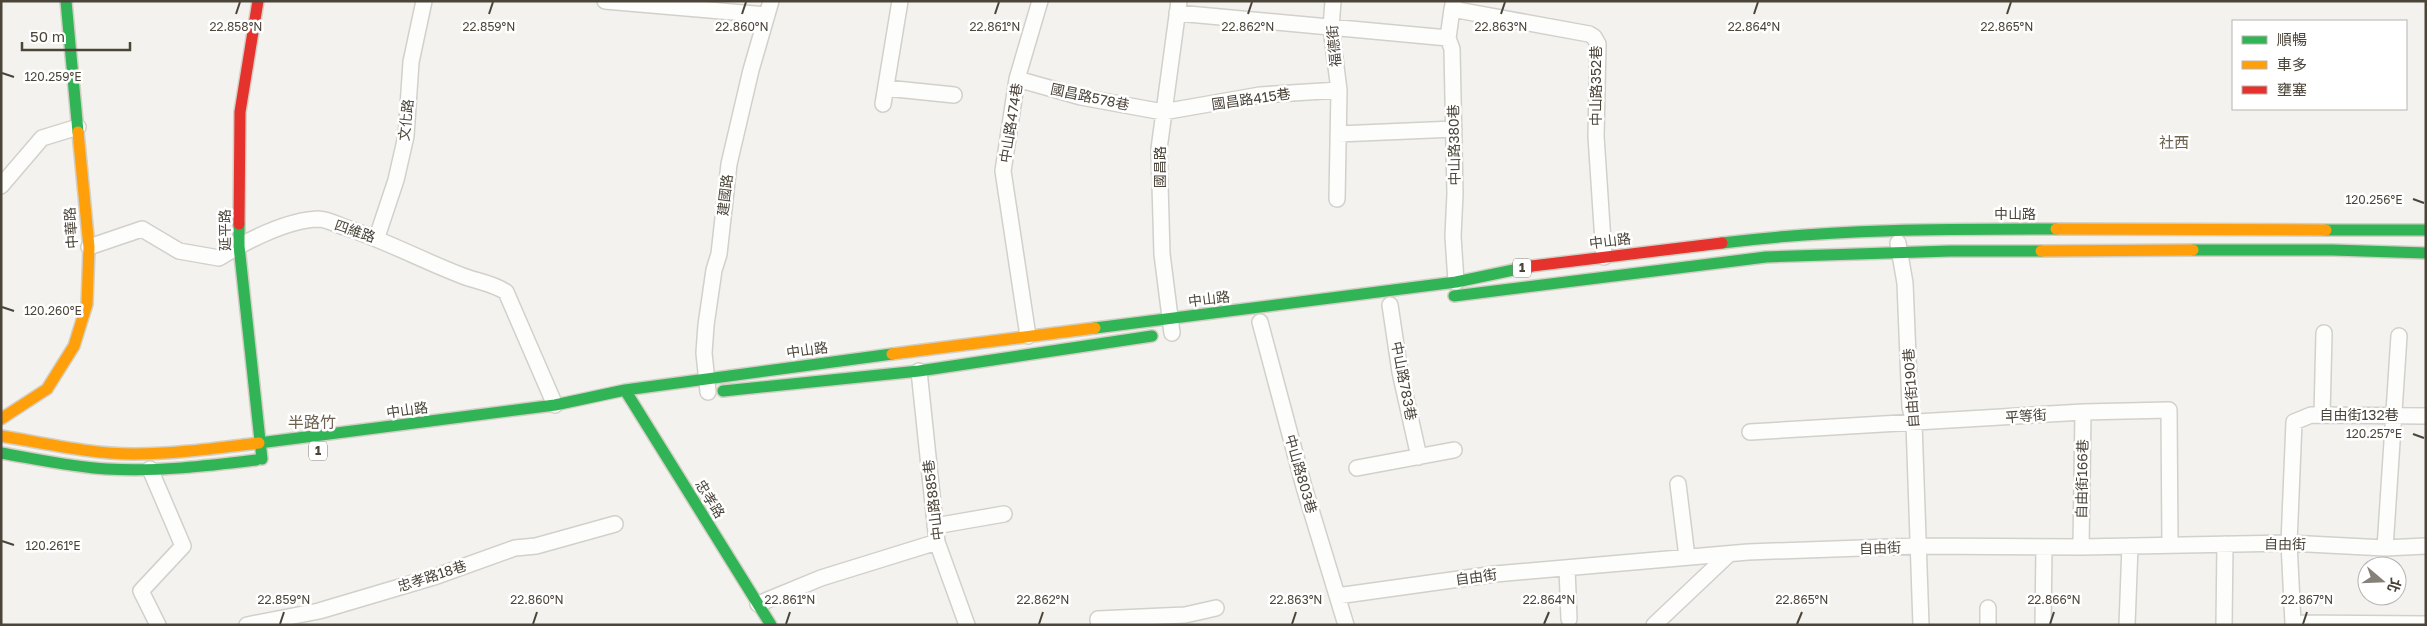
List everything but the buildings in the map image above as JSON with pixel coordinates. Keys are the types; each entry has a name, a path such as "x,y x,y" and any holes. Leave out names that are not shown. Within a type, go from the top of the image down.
{"main road":[{"name":"中華路","path":"1,419 47,389 74,346 86,304 89,247 66,1"},
{"name":"延平路","path":"150,469 202,467 267,458 260,444 239,246 240,112 258,1"},
{"name":"中山路","path":"1,436 74,448 132,454 194,451 555,405 625,390 704,388 919,371 1456,282 1533,266 1762,238 1896,230 2426,230"},
{"name":"1","path":"1447,297 1766,257 1950,251 2333,250 2426,253"},
{"name":"中山路","path":"704,388 1028,336 1175,328"},
{"name":"忠孝路","path":"625,390 771,625"},
{"path":"496,424 574,413"},
{"path":"1,453 86,467 150,469"}],"street":[{"name":"文化路","path":"377,237 396,180 406,136 411,62 424,1"},
{"path":"605,1 769,8"},
{"path":"882,104 900,1"},
{"name":"中山路474巷","path":"1028,336 1003,172 1017,79 1040,1"},
{"name":"福德街","path":"1334,1 1331,28 1339,90 1337,199"},
{"name":"中山路380巷","path":"1453,5 1448,38 1452,49 1454,129 1453,236 1456,282"},
{"name":"中山路352巷","path":"1453,5 1589,34 1594,37 1598,44 1596,136 1604,257"},
{"path":"1178,7 1331,28 1448,38"},
{"name":"國昌路","path":"1175,328 1162,254 1159,149 1178,7"},
{"name":"建國路","path":"704,388 706,325 714,270 719,254 729,164 751,70 769,8"},
{"name":"國昌路578巷","path":"1017,79 1081,96 1163,112"},
{"path":"886,88 954,95"},
{"name":"國昌路415巷","path":"1163,112 1260,95 1339,90"},
{"path":"1,186 42,138 78,127"},
{"path":"1338,134 1454,129"},
{"name":"四維路","path":"89,247 142,229 179,251 219,258 239,246 307,220 322,219 377,237 464,277 495,285 506,292 555,405"},
{"name":"自由街190巷","path":"1896,230 1905,283 1910,407 1914,423 1921,625"},
{"name":"中山路783巷","path":"1390,305 1400,372 1419,457"},
{"name":"中山路803巷","path":"1260,322 1304,487 1346,625"},
{"path":"2322,415 2324,333"},
{"path":"2385,548 2399,336"},
{"name":"中山路885巷","path":"919,371 936,542 967,625"},
{"name":"平等街","path":"1750,432 2083,412 2168,410 2170,544"},
{"name":"自由街166巷","path":"2080,547 2083,412"},
{"name":"自由街132巷","path":"2290,543 2294,422 2311,415 2426,416"},
{"path":"1357,468 1454,450"},
{"path":"150,469 183,546 141,591 158,625"},
{"path":"1678,484 1687,558"},
{"path":"935,526 1004,514"},
{"name":"忠孝路18巷","path":"247,625 320,618 515,548 536,546 615,524"},
{"path":"758,604 821,578 936,542"},
{"path":"2290,543 2293,623 2426,624"},
{"name":"自由街","path":"1337,596 1494,574 1729,554 1917,546 2080,547 2290,543 2385,548 2426,546"},
{"path":"2224,625 2225,544"},
{"path":"2127,625 2130,546"},
{"path":"2043,625 2044,547"},
{"path":"1654,625 1729,554"},
{"path":"1568,568 1569,619"},
{"path":"1099,625 1098,619 1186,620 1216,608"},
{"path":"1988,608 1988,625"}],"traffic: fast":[{"path":"66,1 78,132"},
{"path":"239,224 239,246 262,459"},
{"path":"1722,243 1847,232 2056,229"},
{"path":"2326,230 2426,230"},
{"path":"2193,250 2333,250 2426,253"},
{"path":"1454,296 1766,257 1950,251 2041,251"},
{"path":"1095,328 1456,282 1532,266"},
{"path":"723,391 919,371 1152,336"},
{"path":"259,443 555,405 625,390 892,354"},
{"path":"625,390 771,625"},
{"path":"1,453 80,467 126,470 182,468 256,460"}],"traffic: slow":[{"path":"1,419 47,389 74,346 87,304 89,247 78,132"},
{"path":"2056,229 2326,230"},
{"path":"2041,251 2193,250"},
{"path":"892,354 1095,328"},
{"path":"1,436 117,454 181,452 259,443"}],"traffic: jam":[{"path":"239,224 240,112 258,1"},
{"path":"1532,266 1722,243"}],"district":[{"name":"社西","path":"2174,143"},
{"name":"半路竹","path":"312,422"}]}
